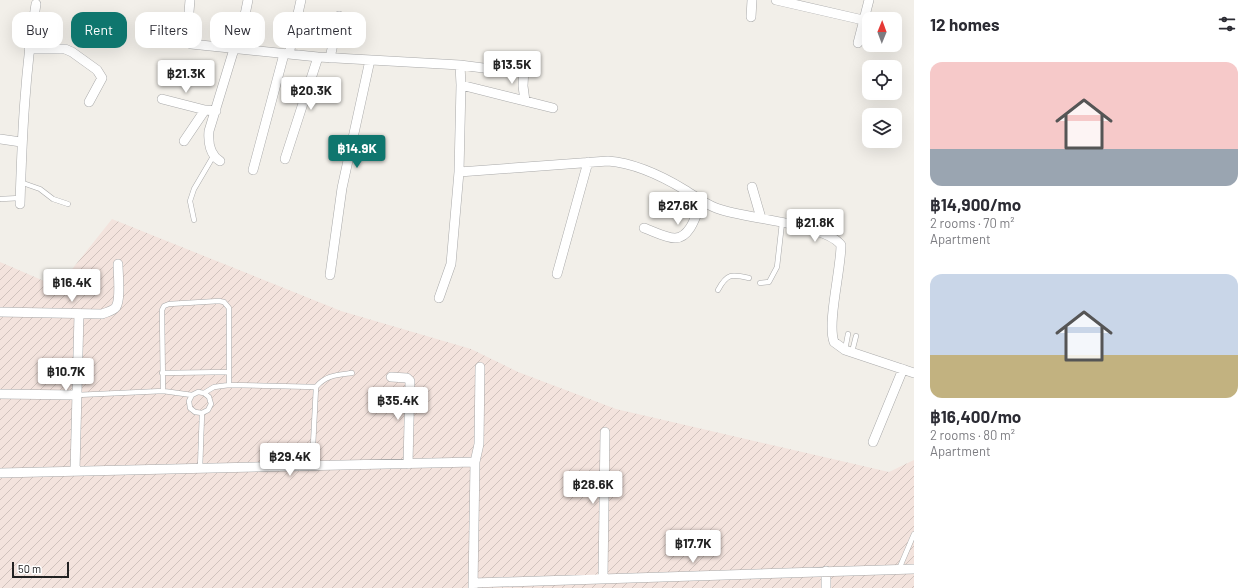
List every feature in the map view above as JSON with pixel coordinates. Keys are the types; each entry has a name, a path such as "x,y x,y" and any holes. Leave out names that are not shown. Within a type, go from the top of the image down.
{"street":[{"path":"190,0 188,41 191,44 318,57 460,65 491,69"},
{"path":"217,158 208,140 209,132 236,49 248,0"},
{"path":"253,170 287,54 301,0"},
{"path":"751,17 752,0"},
{"path":"776,0 862,20"},
{"path":"865,12 869,0"},
{"path":"20,201 21,142 29,49 36,4"},
{"path":"858,43 862,25"},
{"path":"330,58 332,48"},
{"path":"29,49 65,49 72,52 97,70 102,78 89,102"},
{"path":"285,159 318,57"},
{"path":"330,275 342,188 370,60"},
{"path":"439,298 451,264 459,172 460,65"},
{"path":"524,68 523,86 525,101"},
{"path":"461,85 553,108"},
{"path":"162,99 205,110 216,111"},
{"path":"184,142 205,110"},
{"path":"0,139 21,142"},
{"path":"459,172 588,162 622,162 664,178 716,208 790,224 830,237 841,245 842,258 834,305 832,335 834,342 848,351 914,373"},
{"path":"557,274 588,162"},
{"path":"752,187 762,218"},
{"path":"644,228 675,238 682,236 692,224 702,200"},
{"path":"0,312 102,314 112,311 116,306 118,299 118,264"},
{"path":"75,472 79,314"},
{"path":"480,367 479,444 474,462 473,585 603,578 914,569"},
{"path":"874,442 903,369"},
{"path":"391,376 407,378 410,381 408,464"},
{"path":"0,394 77,395"},
{"path":"603,578 605,432"},
{"path":"0,473 474,462"},
{"path":"826,571 826,588"}],"lane":[{"path":"194,220 190,201 194,189 217,158"},
{"path":"20,182 40,189 53,199 68,204"},
{"path":"1,199 20,201"},
{"path":"760,283 769,282 777,268 782,223"},
{"path":"718,290 728,277 734,275 749,278"},
{"path":"163,391 162,310 164,306 219,301 224,302 229,308 229,385"},
{"path":"848,334 848,351"},
{"path":"848,351 856,336"},
{"path":"162,373 229,372"},
{"path":"312,466 316,387 328,376 352,373"},
{"path":"204,393 214,387 229,385 316,387"},
{"path":"77,395 163,391 192,395 198,392 204,393 209,397 211,404 208,410 202,413 195,412 190,408 189,401 192,395"},
{"path":"200,469 202,413"},
{"path":"899,569 914,534"}],"shaded area":[{"path":"112,219 341,311 471,349 518,372 616,409 889,472 914,460 914,588 0,588 0,262 58,287"}]}
